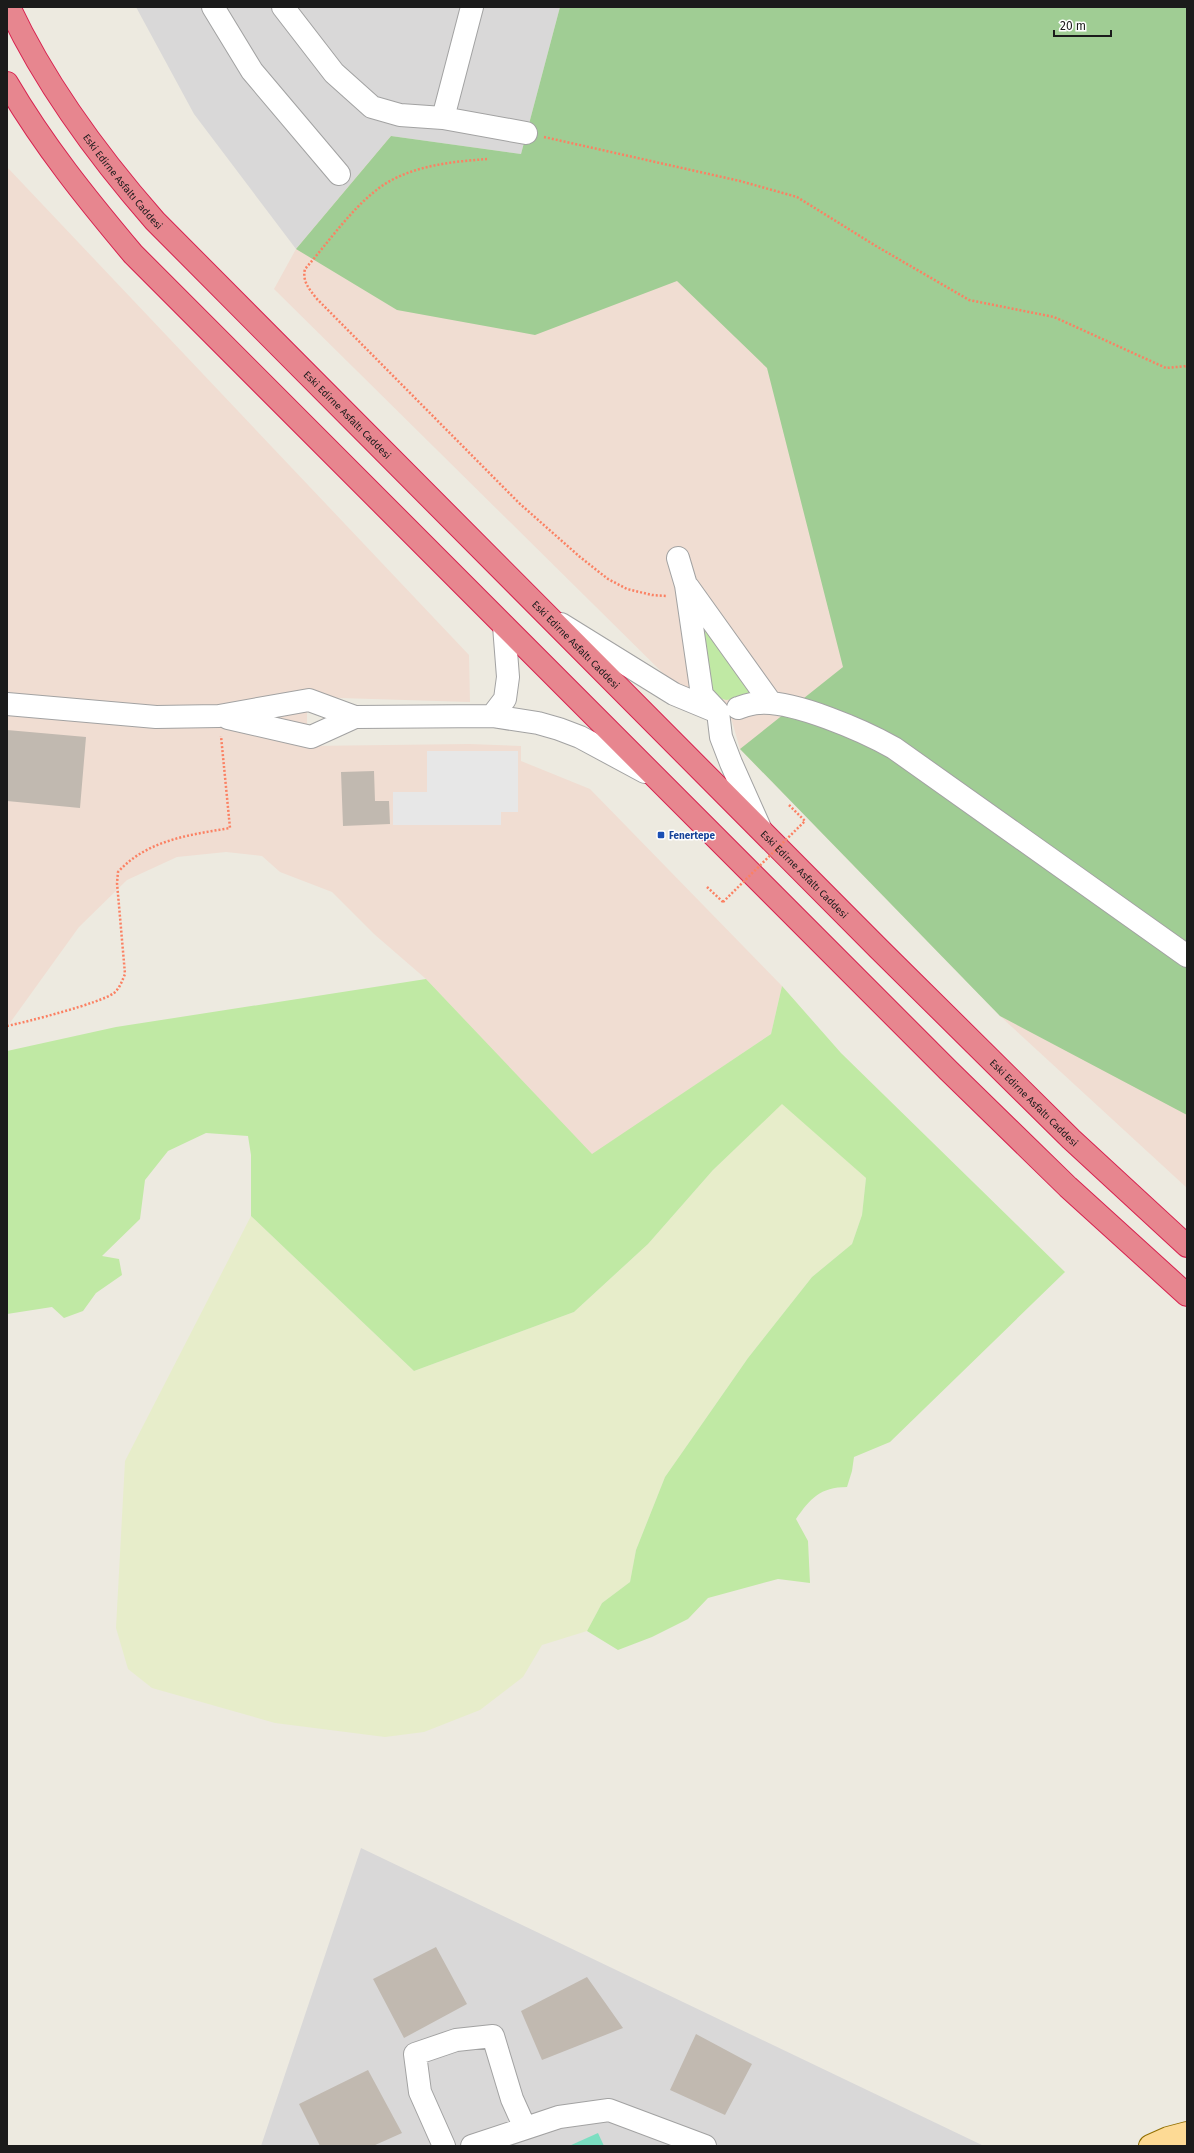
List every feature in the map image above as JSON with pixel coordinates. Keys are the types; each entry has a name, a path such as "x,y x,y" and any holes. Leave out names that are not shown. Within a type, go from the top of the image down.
{"highway":[{"name":"Eski Edirne Asfaltı Caddesi","path":"9,7 38,63 89,141 116,176 155,221 879,949 1071,1139 1187,1246"},
{"path":"7,83 64,170 133,254 960,1082 1068,1187 1187,1295"}],"main road":[{"path":"1150,2146 1168,2138 1187,2133"}],"lane":[{"path":"213,7 252,71 339,174"},
{"path":"283,7 334,73 372,107 400,115 443,118 526,133"},
{"path":"443,118 472,7"},
{"path":"678,558 687,590 702,696 728,710"},
{"path":"687,590 771,704"},
{"path":"548,616 674,694 728,710 759,703 771,704 829,718 874,737 894,748 1187,956"},
{"path":"492,716 505,699 508,677 504,626"},
{"path":"7,704 156,716 219,716 309,700 355,717 492,716 538,723 580,737 657,778"},
{"path":"728,710 721,737 731,764 760,828"},
{"path":"219,716 311,737 355,717"},
{"path":"444,2146 420,2092 415,2054 456,2040 493,2036 512,2099 525,2128"},
{"path":"472,2146 558,2117 609,2110 704,2146"}],"path":[{"path":"526,133 733,179 797,197 876,246 970,300 1054,317 1166,368 1187,366"},
{"path":"487,160 449,162 424,168 398,177 375,191 305,269 303,276 307,286 316,299 519,503 580,557 608,579 627,589 652,595 687,590"},
{"path":"7,1026 96,1001 114,993 121,985 125,974 117,883 118,872 140,852 168,840 230,828 219,716"},
{"path":"707,887 723,902 805,821 789,805"}],"shaded area":[{"path":"136,7 560,7 521,154 391,136 296,249 194,114"},
{"path":"391,136 1187,379 1187,1188 1000,1016 740,749 727,704 677,687 274,289 296,249"},
{"path":"7,167 469,655 470,702 307,697 307,746 469,744 521,746 521,761 590,789 782,986 771,1034 592,1155 426,979 374,934 332,892 280,872 262,856 226,852 177,857 127,880 79,927 7,1027"},
{"path":"427,751 518,751 518,812 501,812 501,825 393,825 393,792 427,792"},
{"path":"361,1848 984,2146 261,2146"}],"green space":[{"path":"560,7 1187,7 1187,1115 1000,1016 740,749 843,667 767,368 677,281 535,335 397,310 296,249 391,136 521,154"},
{"path":"692,601 758,696 726,700 709,695"},
{"path":"426,979 592,1154 771,1034 782,986 841,1053 1065,1272 890,1442 854,1457 852,1471 847,1487 830,1489 823,1492 811,1500 806,1506 796,1519 808,1541 810,1583 778,1579 708,1598 688,1619 652,1637 618,1650 587,1631 602,1603 630,1582 636,1550 665,1477 748,1358 812,1277 852,1244 862,1215 866,1178 782,1104 713,1170 648,1244 574,1312 414,1371 251,1216 251,1155 248,1136 206,1133 168,1151 145,1180 140,1219 102,1256 119,1259 122,1275 96,1293 83,1311 64,1318 52,1307 7,1314 7,1051 116,1027"},
{"path":"782,1103 866,1178 862,1215 852,1244 812,1277 748,1358 665,1477 636,1550 630,1582 602,1603 587,1631 542,1645 523,1677 480,1710 424,1732 385,1737 275,1723 152,1688 128,1669 116,1628 125,1461 251,1216 414,1371 574,1312 648,1244 713,1170"},
{"path":"598,2133 604,2146 569,2146"}],"building":[{"path":"7,730 86,737 80,808 7,801"},
{"path":"374,771 375,801 389,801 390,824 343,826 341,772"},
{"path":"436,1947 467,2004 404,2038 373,1979"},
{"path":"587,1977 623,2028 542,2060 521,2011"},
{"path":"696,2034 752,2064 725,2115 670,2090"},
{"path":"368,2070 402,2133 373,2146 320,2146 299,2104"}],"place":[{"name":"Fenertepe","path":"661,835"}]}
